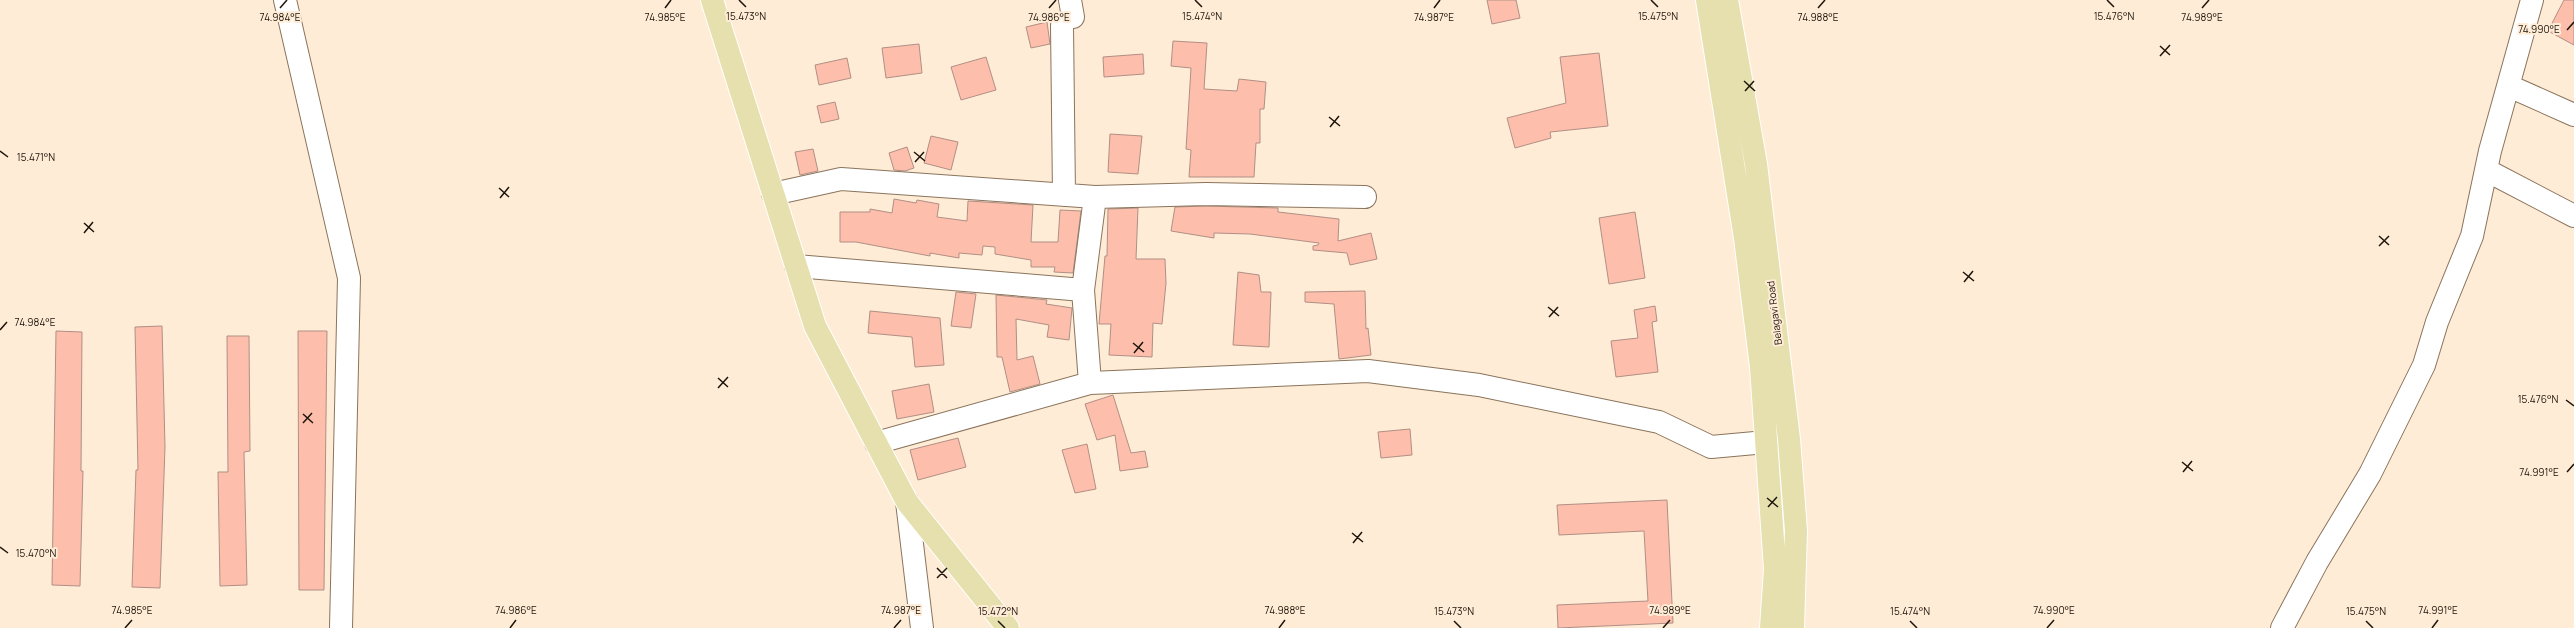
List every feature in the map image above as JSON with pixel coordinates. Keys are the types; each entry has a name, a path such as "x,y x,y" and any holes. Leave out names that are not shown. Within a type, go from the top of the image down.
{"main road":[{"path":"712,0 815,326 907,502 1008,628"},
{"path":"1707,0 1745,238 1761,367 1776,569 1771,628"},
{"name":"Belagavi Road","path":"1727,0 1756,164 1789,439 1796,531 1793,628"}],"street":[{"path":"285,0 349,278 341,628"},
{"path":"2282,628 2317,562 2370,474 2424,365 2437,322 2472,236 2486,170 2532,0"},
{"path":"1064,195 1068,14"},
{"path":"2509,86 2574,115"},
{"path":"2486,170 2574,216"},
{"path":"773,194 841,179 1095,197 1214,194 1365,197"},
{"path":"1090,383 1083,290 1095,197"},
{"path":"796,266 1083,290"},
{"path":"876,442 1090,383 1368,371 1479,385 1659,422 1712,447 1766,442"},
{"path":"907,502 922,628"}],"building":[{"path":"1487,0 1516,0 1520,18 1492,24"},
{"path":"2564,0 2574,0 2574,45 2548,31"},
{"path":"1047,22 1050,44 1031,48 1026,27"},
{"path":"1173,41 1207,43 1204,89 1237,91 1239,79 1266,82 1264,109 1260,109 1260,143 1256,143 1254,177 1189,177 1191,150 1186,149 1191,68 1171,66"},
{"path":"919,44 922,73 886,78 882,48"},
{"path":"1599,53 1608,126 1550,132 1551,138 1515,148 1507,118 1566,103 1560,57"},
{"path":"1143,54 1144,74 1104,77 1103,57"},
{"path":"986,57 996,90 961,100 951,67"},
{"path":"847,58 851,78 819,85 815,65"},
{"path":"835,102 839,119 821,123 817,106"},
{"path":"1110,134 1142,136 1138,174 1108,172"},
{"path":"931,136 958,142 951,170 924,163"},
{"path":"907,147 914,168 905,171 894,170 889,153"},
{"path":"813,149 818,171 800,175 795,152"},
{"path":"894,199 916,203 917,200 939,204 937,217 967,221 968,201 1033,205 1031,242 1058,242 1060,210 1081,211 1073,273 1054,272 1055,267 1031,267 1031,260 995,254 995,247 983,246 982,255 959,253 959,258 930,253 930,256 856,242 840,242 840,212 870,212 870,209 892,213"},
{"path":"1206,206 1278,208 1278,212 1339,219 1338,241 1371,233 1377,259 1350,265 1347,253 1313,250 1313,246 1318,245 1319,243 1250,234 1214,233 1214,238 1171,231 1175,207"},
{"path":"1138,208 1136,259 1165,259 1166,283 1162,324 1153,323 1152,357 1109,355 1111,324 1099,324 1105,256 1107,256 1108,209"},
{"path":"1635,212 1645,278 1609,284 1599,218"},
{"path":"1238,272 1259,275 1261,292 1271,292 1269,347 1233,345"},
{"path":"1365,291 1366,329 1368,328 1371,355 1339,359 1334,304 1305,302 1305,292"},
{"path":"956,292 976,294 971,328 951,326"},
{"path":"996,295 1047,300 1046,304 1072,308 1069,340 1047,337 1049,325 1016,319 1017,360 1033,356 1040,384 1010,392 1002,357 997,357"},
{"path":"1655,306 1657,321 1652,322 1658,372 1616,377 1611,341 1638,338 1634,310"},
{"path":"870,311 940,318 944,365 915,367 912,337 868,333"},
{"path":"162,326 165,447 160,588 132,587 136,470 138,470 135,327"},
{"path":"56,331 82,332 81,471 83,471 80,586 52,585"},
{"path":"298,331 327,331 324,590 299,590"},
{"path":"227,336 249,336 250,451 244,452 247,585 220,586 218,472 228,472"},
{"path":"929,384 934,412 897,419 892,391"},
{"path":"1113,395 1131,453 1145,451 1148,467 1120,471 1115,435 1097,440 1085,404"},
{"path":"1410,429 1412,455 1381,458 1378,432"},
{"path":"958,438 966,467 918,480 910,450"},
{"path":"1087,444 1096,489 1075,493 1062,450"},
{"path":"1667,500 1673,623 1558,628 1557,605 1648,601 1644,531 1559,535 1557,505"}]}
